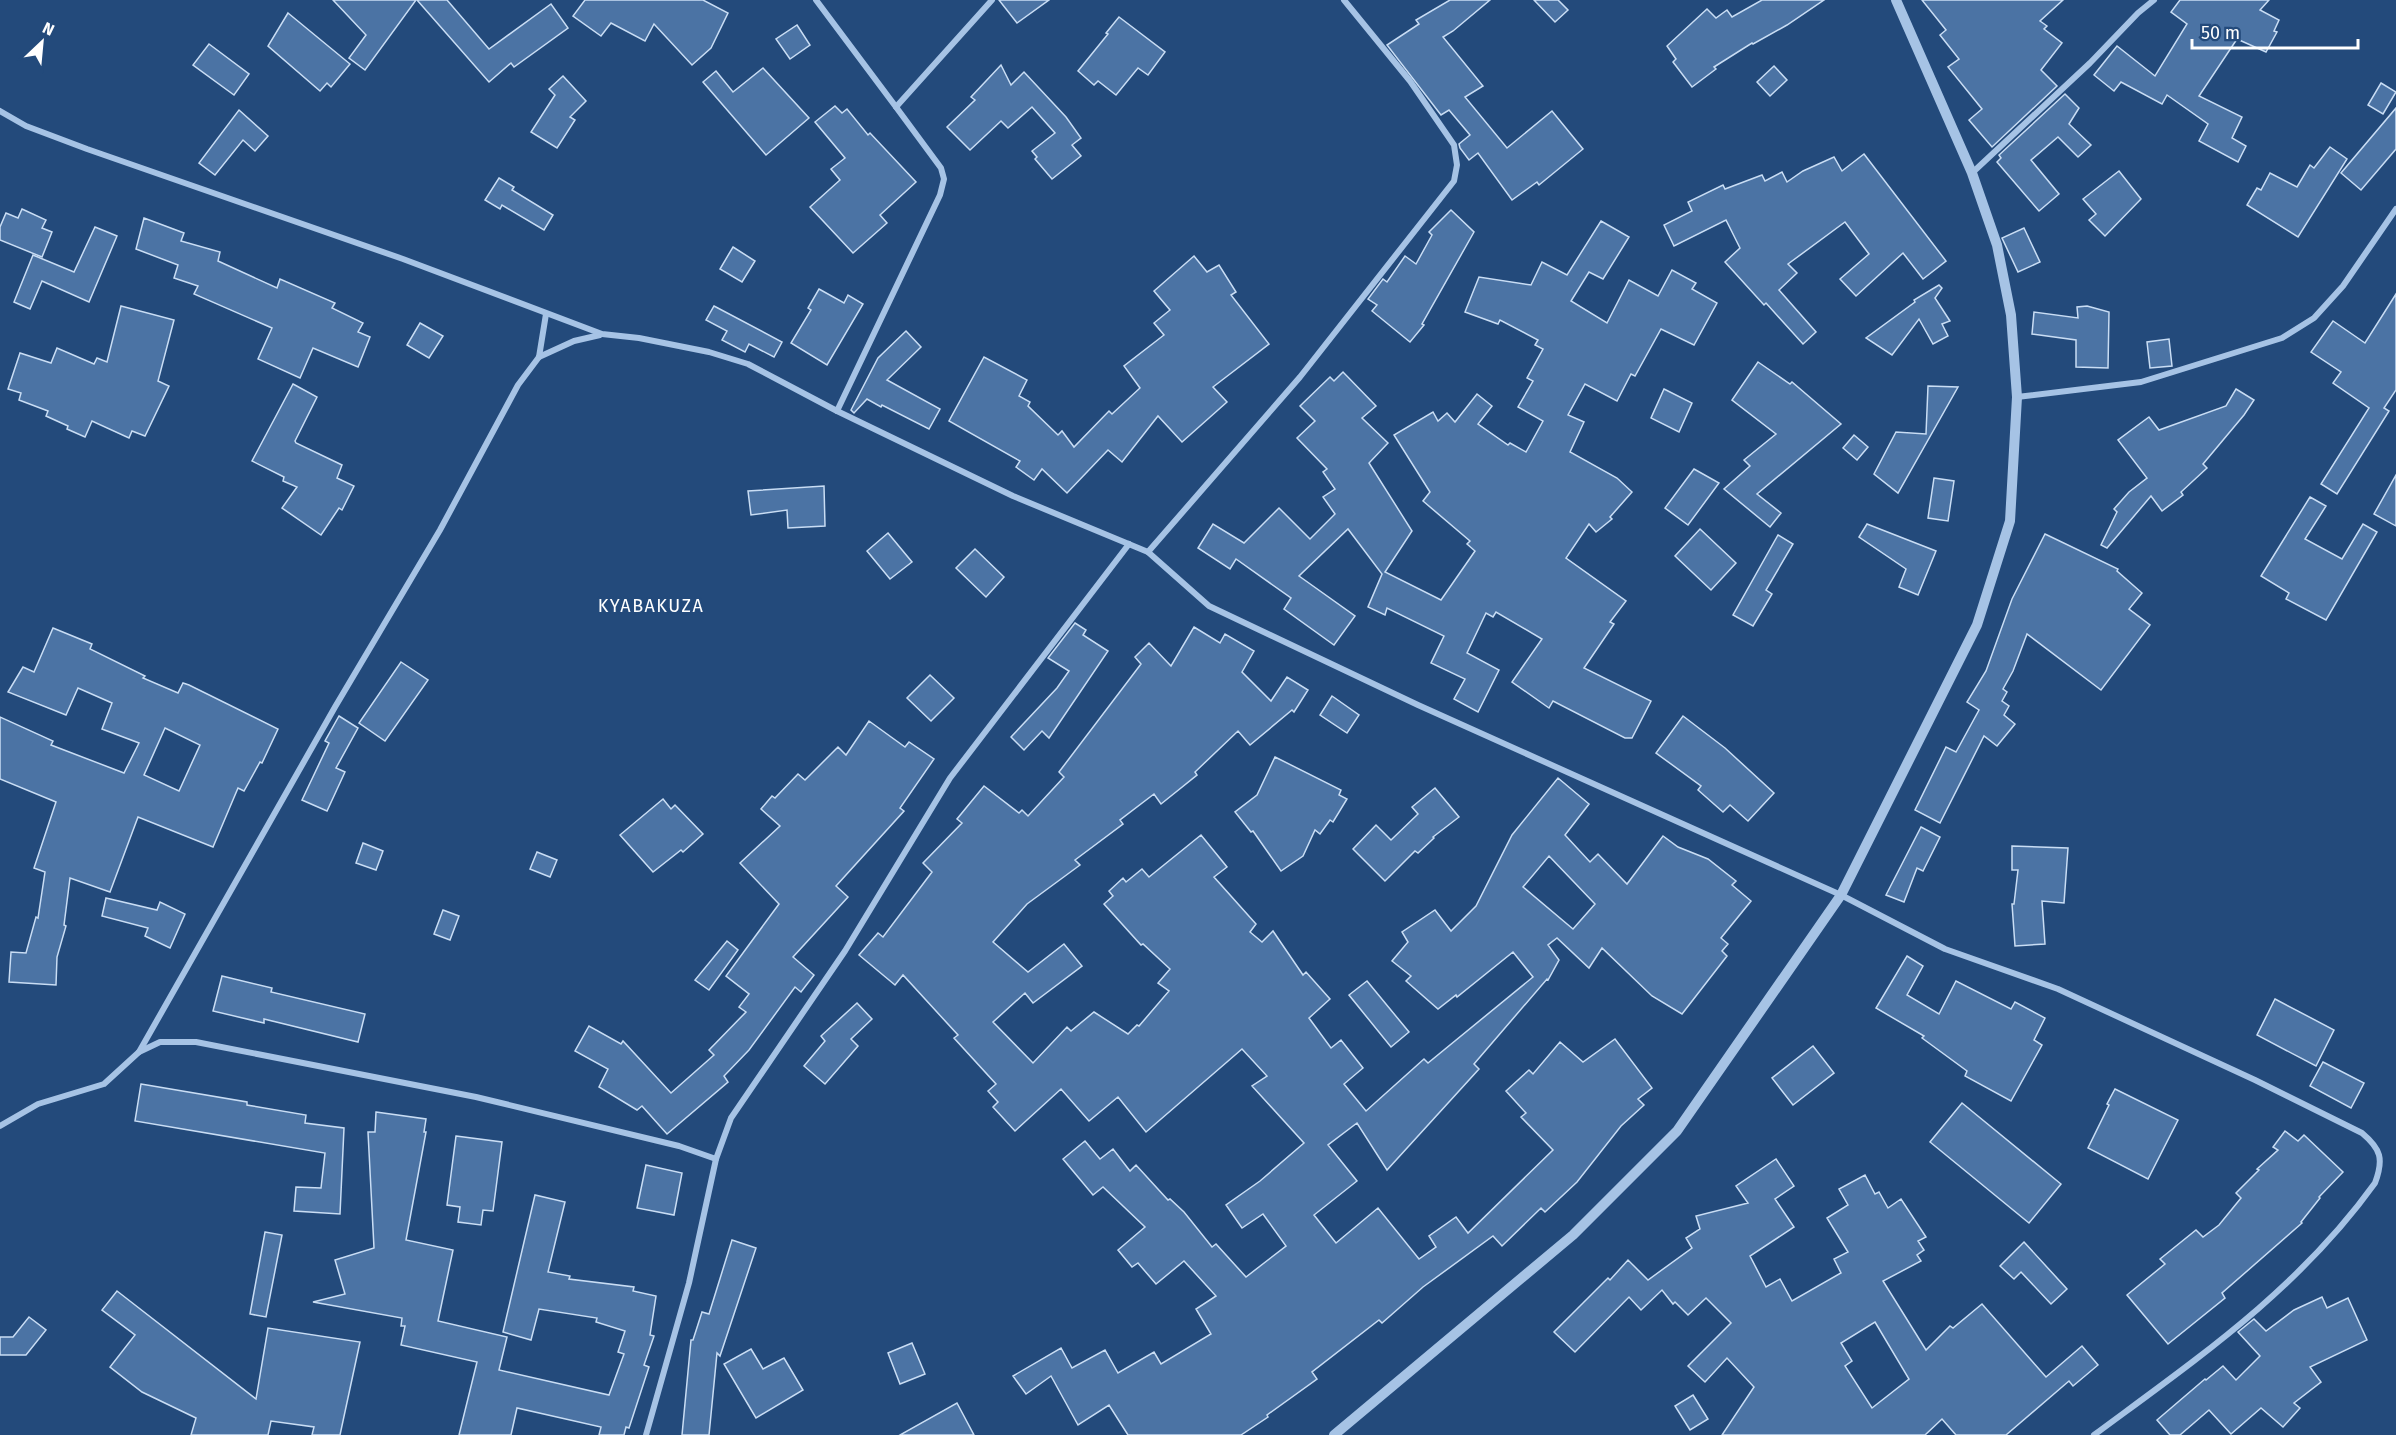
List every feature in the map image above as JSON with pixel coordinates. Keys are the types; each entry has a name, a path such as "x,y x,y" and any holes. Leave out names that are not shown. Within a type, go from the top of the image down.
{"street":[{"path":"816,0 941,168 944,179 940,195 837,411"},
{"path":"896,107 992,0"},
{"path":"1148,552 1300,377 1454,181 1457,165 1454,145 1410,81 1344,0"},
{"path":"1334,1435 1573,1235 1677,1131 1841,895 1977,625 2010,521 2017,397 2011,315 1997,245 1972,173 1896,0"},
{"path":"1972,173 2154,0"},
{"path":"0,111 26,126 77,145 392,255 602,334 639,338 709,352 748,364 837,411 1013,496 1148,552 1209,606 1429,710 1841,895 1945,949 2058,989 2255,1080 2362,1132 2375,1143 2380,1168 2375,1183 2311,1261 2232,1333 2094,1435"},
{"path":"2017,397 2141,382 2282,338 2314,318 2343,286 2396,209"},
{"path":"140,1052 335,707 440,530 518,385 539,357 546,314"},
{"path":"539,357 574,341 602,334"},
{"path":"646,1435 689,1283 716,1159 731,1118 845,951 950,778 1129,544"},
{"path":"0,1126 38,1104 104,1084 140,1052 160,1042 196,1042 476,1097 679,1146 716,1159"}],"building":[{"path":"333,0 416,0 365,70 349,58 366,35"},
{"path":"417,0 447,0 489,49 551,4 568,28 514,67 511,63 489,82"},
{"path":"585,0 703,0 728,13 711,48 692,65 654,24 645,41 611,23 601,36 573,16"},
{"path":"999,0 1049,0 1017,23"},
{"path":"1450,0 1490,0 1443,37 1483,86 1465,97 1507,148 1552,111 1583,149 1539,185 1537,182 1512,200 1478,153 1469,160 1459,144 1470,135 1449,110 1441,115 1387,45 1419,24 1416,20"},
{"path":"1534,0 1558,0 1568,10 1555,22"},
{"path":"1762,0 1824,0 1787,25 1752,43 1714,67 1716,69 1692,87 1673,62 1676,59 1667,46 1707,9 1716,18 1727,10 1732,17"},
{"path":"1922,0 2063,0 2040,21 2047,26 2044,29 2062,43 2041,70 2057,86 1992,147 1969,120 1982,109 1948,67 1959,59 1940,35 1946,30"},
{"path":"2180,0 2269,0 2260,10 2279,20 2274,31 2277,32 2266,52 2237,39 2199,96 2242,117 2232,138 2246,146 2238,162 2199,141 2208,124 2167,95 2162,104 2121,82 2114,91 2094,75 2117,46 2155,76 2187,24 2171,12"},
{"path":"288,13 350,64 331,87 327,83 320,91 268,46"},
{"path":"1119,17 1165,52 1148,75 1138,68 1116,95 1098,81 1094,85 1078,71"},
{"path":"797,25 810,45 790,59 776,39"},
{"path":"209,44 249,74 234,95 193,65"},
{"path":"1001,65 1011,85 1024,72 1066,117 1081,138 1072,145 1081,156 1052,179 1035,159 1037,157 1032,151 1055,133 1032,107 1008,128 1001,121 970,150 947,127 975,100 971,97"},
{"path":"1774,66 1787,80 1770,96 1757,82"},
{"path":"763,68 809,118 766,155 703,82 716,71 733,92"},
{"path":"563,76 586,101 570,117 575,120 557,148 531,132 555,95 549,89"},
{"path":"2381,83 2396,92 2383,114 2368,105"},
{"path":"2065,94 2079,108 2069,124 2091,145 2078,157 2058,137 2031,160 2059,194 2039,211 1997,162 2001,158 1999,155"},
{"path":"835,106 842,113 847,109 868,135 870,133 916,182 880,215 887,223 853,253 810,207 840,180 831,169 845,158 815,122"},
{"path":"2396,108 2396,149 2361,190 2341,173"},
{"path":"239,110 268,136 255,151 243,140 215,175 199,163"},
{"path":"2330,147 2347,159 2298,237 2247,205 2257,188 2261,190 2270,173 2297,187 2310,165 2314,168"},
{"path":"1864,154 1946,261 1923,279 1903,253 1856,296 1840,279 1869,254 1845,222 1788,264 1797,273 1779,290 1816,332 1803,344 1725,262 1740,248 1726,220 1674,246 1664,225 1692,211 1688,202 1723,185 1725,189 1762,175 1765,181 1782,172 1787,182 1803,171 1834,157 1842,171"},
{"path":"2119,171 2141,199 2105,236 2089,220 2096,214 2083,199"},
{"path":"499,178 514,187 512,190 553,215 544,230 502,205 500,209 485,200"},
{"path":"22,209 46,220 42,228 52,232 42,257 0,240 0,227 6,213 18,218"},
{"path":"1451,210 1474,232 1422,324 1424,325 1410,342 1372,311 1377,305 1368,299 1383,279 1387,282 1405,256 1416,264 1432,235 1429,232"},
{"path":"144,218 184,233 181,241 220,252 218,261 277,288 280,279 335,303 332,308 363,323 358,332 370,337 358,367 313,348 300,378 258,359 272,328 194,294 198,286 174,278 178,265 136,249"},
{"path":"1601,221 1629,237 1603,279 1589,272 1571,301 1607,323 1629,280 1658,296 1672,270 1696,283 1692,289 1717,303 1694,345 1661,329 1635,376 1631,374 1617,401 1585,384 1568,415 1584,422 1570,452 1617,478 1632,492 1610,517 1612,519 1596,532 1589,524 1566,558 1626,601 1610,622 1614,624 1584,668 1651,701 1632,738 1625,738 1553,701 1549,708 1512,682 1542,639 1496,612 1493,617 1486,613 1467,653 1499,670 1478,712 1454,699 1465,679 1431,663 1444,636 1387,608 1385,615 1368,607 1382,574 1348,529 1299,576 1355,616 1334,645 1284,609 1291,598 1236,559 1230,569 1198,548 1213,524 1244,543 1279,508 1310,539 1335,514 1323,497 1335,489 1323,472 1327,469 1297,438 1315,421 1300,406 1330,377 1334,381 1343,372 1376,406 1362,418 1388,443 1369,463 1412,531 1385,572 1441,600 1475,551 1467,544 1470,541 1423,501 1430,492 1394,435 1433,412 1438,421 1447,413 1455,422 1477,394 1492,406 1478,424 1508,445 1510,443 1526,452 1543,421 1518,407 1533,381 1527,378 1543,349 1535,345 1538,340 1500,320 1498,324 1465,312 1479,277 1531,285 1542,262 1567,275"},
{"path":"95,227 117,236 89,302 42,281 30,309 14,302 33,255 74,272"},
{"path":"2024,228 2040,262 2018,272 2002,238"},
{"path":"733,247 755,261 742,282 720,269"},
{"path":"1194,256 1207,272 1219,265 1236,292 1231,295 1269,344 1213,387 1227,402 1182,442 1158,416 1122,462 1108,450 1067,493 1042,469 1034,480 1016,467 1020,461 949,421 984,357 1027,380 1019,396 1030,402 1028,406 1058,435 1062,431 1074,447 1109,411 1112,414 1140,388 1124,366 1164,335 1154,323 1170,310 1154,291"},
{"path":"1939,285 1942,288 1935,298 1950,321 1942,324 1948,336 1933,344 1919,319 1892,355 1866,338 1915,302 1914,300"},
{"path":"819,289 844,303 848,295 863,304 827,365 791,343 811,310 808,308"},
{"path":"2396,294 2396,390 2384,408 2389,411 2337,494 2321,484 2369,408 2333,383 2341,372 2311,352 2333,321 2365,343"},
{"path":"121,306 174,320 158,381 169,386 145,436 132,431 129,438 92,421 85,437 46,416 48,411 19,400 21,393 8,389 20,353 51,363 57,348 94,364 97,358 107,362"},
{"path":"714,306 782,342 774,357 749,344 745,352 722,340 727,331 706,320"},
{"path":"2087,306 2109,312 2108,368 2076,367 2076,340 2032,334 2034,312 2078,318 2077,307"},
{"path":"420,323 443,336 429,358 407,345"},
{"path":"906,331 921,347 887,380 940,409 929,429 867,399 854,413 851,410 878,358"},
{"path":"2169,339 2172,366 2150,368 2147,342"},
{"path":"1758,362 1790,384 1792,382 1841,424 1757,494 1781,513 1770,527 1724,489 1750,466 1744,460 1776,434 1732,400"},
{"path":"293,384 317,397 296,443 342,465 337,478 354,486 342,510 339,508 321,535 282,508 297,487 283,481 284,477 252,461"},
{"path":"1928,386 1958,387 1898,493 1874,474 1896,432 1926,434"},
{"path":"1664,389 1692,403 1679,432 1651,418"},
{"path":"2236,389 2254,400 2203,464 2207,468 2181,492 2183,495 2162,511 2151,496 2107,548 2101,545 2117,512 2114,509 2129,492 2147,478 2118,440 2149,417 2159,430 2226,406"},
{"path":"1854,435 1868,447 1857,460 1843,448"},
{"path":"1694,469 1719,483 1688,525 1665,508"},
{"path":"2396,475 2396,526 2374,514"},
{"path":"1934,478 1954,481 1948,521 1928,518"},
{"path":"824,486 825,526 788,528 787,510 751,515 748,491"},
{"path":"2310,497 2326,506 2305,539 2342,559 2363,524 2377,532 2326,620 2286,599 2289,593 2261,576"},
{"path":"1867,524 1936,551 1918,595 1899,587 1906,569 1859,537"},
{"path":"1700,529 1736,563 1711,590 1675,556"},
{"path":"888,533 912,562 890,579 867,551"},
{"path":"2045,534 2118,569 2117,571 2142,593 2129,609 2150,625 2101,690 2027,634 2013,671 2003,689 2007,692 2002,701 2009,706 2004,715 2015,724 1997,746 1984,736 1940,823 1915,810 1946,747 1956,752 1979,710 1967,702 1986,671 2012,599"},
{"path":"1778,535 1793,544 1766,590 1772,594 1753,626 1733,615"},
{"path":"975,549 1004,577 986,597 956,568"},
{"path":"1075,623 1086,630 1083,635 1108,651 1049,738 1042,731 1024,750 1011,737 1057,688 1069,671 1048,658"},
{"path":"1194,627 1220,643 1225,634 1254,651 1242,672 1271,701 1287,677 1308,690 1294,712 1292,710 1250,745 1238,731 1195,772 1197,775 1161,804 1154,794 1120,820 1123,824 1075,860 1080,865 1027,904 993,942 1028,972 1064,944 1082,966 1033,1003 1025,993 993,1022 1033,1063 1067,1027 1071,1031 1094,1012 1128,1034 1137,1025 1139,1026 1169,991 1158,983 1170,969 1143,944 1141,945 1104,904 1113,896 1109,891 1123,878 1126,882 1142,869 1149,877 1201,835 1227,867 1214,877 1256,924 1250,932 1262,942 1273,931 1303,975 1306,972 1330,999 1309,1018 1331,1048 1341,1040 1363,1068 1344,1084 1366,1111 1424,1059 1428,1063 1533,977 1513,952 1457,997 1456,995 1438,1009 1406,981 1411,976 1392,961 1408,942 1402,932 1435,910 1451,931 1476,906 1512,835 1558,778 1589,804 1565,835 1590,862 1598,854 1627,884 1663,836 1678,847 1708,859 1736,881 1732,885 1751,901 1721,938 1728,944 1722,951 1727,956 1682,1014 1652,996 1602,948 1589,968 1557,938 1548,945 1559,960 1548,980 1474,1064 1479,1069 1387,1170 1357,1123 1328,1145 1357,1181 1314,1215 1336,1243 1378,1208 1419,1259 1436,1247 1429,1236 1456,1217 1468,1233 1553,1150 1521,1117 1526,1113 1506,1091 1529,1070 1533,1074 1560,1042 1583,1062 1615,1039 1652,1088 1638,1099 1644,1105 1621,1126 1577,1182 1545,1212 1541,1208 1502,1246 1493,1236 1423,1287 1382,1323 1379,1320 1312,1372 1317,1379 1241,1435 1128,1435 1109,1405 1078,1425 1051,1376 1026,1394 1013,1376 1061,1348 1072,1368 1105,1350 1118,1373 1154,1352 1161,1364 1211,1334 1196,1309 1216,1296 1184,1261 1156,1284 1138,1263 1132,1267 1118,1250 1145,1227 1103,1187 1093,1195 1063,1159 1085,1141 1100,1159 1113,1149 1130,1171 1136,1165 1168,1200 1170,1199 1184,1212 1212,1247 1216,1244 1246,1277 1286,1246 1263,1214 1242,1228 1226,1205 1260,1181 1304,1143 1252,1086 1267,1076 1242,1049 1146,1132 1118,1097 1089,1121 1061,1089 1015,1131 993,1107 998,1102 988,1091 996,1084 954,1038 958,1035 903,975 895,985 859,955 878,933 883,937 932,872 923,863 962,823 957,819 984,786 1019,813 1022,810 1028,816 1064,777 1059,772 1141,664 1135,657 1149,643 1171,666","holes":["1549,856 1595,904 1573,929 1523,887"]},
{"path":"53,628 92,644 90,649 145,676 143,678 178,693 183,683 189,685 278,729 262,763 260,762 244,791 238,788 213,847 138,817 110,892 70,878 64,925 66,926 57,957 56,985 9,982 11,952 26,953 36,917 38,918 45,872 34,868 56,802 0,779 0,717 53,741 51,745 124,773 139,743 102,729 112,703 78,688 66,715 8,692 23,667 34,672","holes":["165,728 200,745 179,791 144,775"]},
{"path":"401,662 428,680 385,741 359,723"},
{"path":"930,675 954,698 931,721 907,698"},
{"path":"1332,696 1359,715 1347,733 1320,715"},
{"path":"339,716 358,728 336,768 345,772 327,811 302,800 329,743 325,741"},
{"path":"1683,716 1725,748 1774,793 1748,821 1730,805 1723,812 1698,790 1701,786 1656,753"},
{"path":"869,721 905,747 909,742 934,759 900,808 904,811 836,886 848,897 793,957 814,975 801,992 795,987 749,1050 724,1076 728,1082 667,1134 642,1106 637,1110 599,1087 608,1069 575,1051 589,1026 621,1044 623,1041 671,1093 714,1055 709,1050 746,1012 739,1007 749,994 726,976 779,904 740,863 780,826 761,809 772,796 775,798 798,774 805,780 838,747 846,755"},
{"path":"1275,757 1341,790 1339,795 1347,799 1333,822 1330,820 1320,834 1315,830 1303,856 1281,871 1253,831 1251,832 1235,812 1257,795"},
{"path":"1435,788 1459,817 1433,837 1418,853 1415,851 1385,881 1353,849 1376,825 1391,840 1418,814 1412,807"},
{"path":"663,799 671,809 675,805 703,834 683,852 681,850 653,872 620,835"},
{"path":"1921,827 1940,837 1923,871 1917,868 1904,902 1886,895"},
{"path":"363,843 383,851 376,870 356,863"},
{"path":"2012,846 2068,848 2064,903 2042,901 2045,944 2015,946 2012,904 2014,904 2018,870 2012,870"},
{"path":"537,852 557,860 550,877 530,869"},
{"path":"106,898 157,910 160,902 185,914 170,948 145,936 148,928 102,916"},
{"path":"443,910 459,916 450,940 434,934"},
{"path":"727,941 738,950 709,990 695,980"},
{"path":"1907,956 1923,966 1907,995 1939,1014 1956,981 2011,1009 2015,1002 2045,1018 2034,1040 2042,1045 2011,1101 1965,1076 1967,1071 1922,1038 1924,1036 1876,1008"},
{"path":"222,976 272,988 271,992 365,1014 358,1042 264,1019 264,1023 213,1011"},
{"path":"1367,981 1409,1032 1391,1047 1349,995"},
{"path":"2275,999 2334,1030 2316,1066 2257,1035"},
{"path":"857,1003 872,1019 851,1039 858,1046 825,1084 804,1066 825,1041 821,1036"},
{"path":"1813,1046 1834,1073 1793,1105 1772,1078"},
{"path":"2323,1062 2364,1083 2351,1108 2310,1086"},
{"path":"141,1084 247,1102 247,1105 306,1115 305,1123 344,1128 340,1214 294,1211 296,1187 321,1188 325,1153 135,1121"},
{"path":"2115,1089 2178,1120 2148,1179 2088,1148"},
{"path":"1962,1103 2061,1184 2029,1223 1930,1142"},
{"path":"376,1112 426,1119 424,1132 426,1132 406,1240 453,1250 438,1321 507,1337 499,1370 609,1395 624,1354 618,1352 625,1331 596,1322 597,1318 539,1309 531,1340 503,1332 535,1195 565,1202 548,1272 570,1276 569,1279 634,1287 633,1291 656,1296 650,1335 654,1336 644,1365 649,1367 629,1428 626,1427 624,1435 599,1435 601,1427 517,1408 511,1435 459,1435 477,1362 401,1345 405,1326 401,1326 402,1318 313,1302 345,1294 335,1260 374,1248 368,1132 375,1132"},
{"path":"2285,1131 2298,1141 2304,1135 2343,1172 2319,1197 2302,1223 2222,1293 2225,1298 2168,1344 2127,1295 2165,1264 2160,1259 2196,1230 2203,1237 2219,1225 2241,1198 2236,1193 2278,1150 2273,1147"},
{"path":"456,1136 502,1142 493,1211 483,1210 481,1225 458,1222 460,1207 447,1205"},
{"path":"1776,1159 1794,1186 1775,1199 1794,1227 1750,1256 1766,1287 1780,1279 1792,1301 1841,1273 1834,1259 1848,1252 1827,1218 1848,1205 1839,1189 1865,1175 1875,1194 1879,1192 1888,1208 1901,1199 1926,1237 1918,1241 1924,1250 1917,1255 1921,1261 1883,1281 1926,1350 1950,1326 1953,1328 1982,1304 2046,1377 2082,1346 2098,1365 2073,1386 2069,1381 2006,1435 1956,1435 1942,1419 1925,1435 1722,1435 1754,1387 1727,1358 1705,1382 1688,1366 1731,1323 1706,1298 1688,1315 1675,1302 1673,1304 1662,1290 1641,1310 1629,1297 1575,1352 1554,1332 1628,1260 1648,1280 1692,1248 1686,1238 1700,1229 1696,1216 1748,1203 1736,1186","holes":["1875,1322 1909,1379 1872,1408 1845,1366 1852,1361 1841,1343"]},
{"path":"646,1165 682,1173 674,1215 637,1208"},
{"path":"265,1232 282,1235 266,1317 250,1314"},
{"path":"732,1240 756,1248 720,1356 717,1353 709,1435 682,1435 691,1340 693,1340 702,1312 709,1314"},
{"path":"2024,1242 2067,1289 2051,1304 2021,1272 2014,1279 2000,1266"},
{"path":"117,1291 256,1399 268,1328 360,1342 340,1435 312,1435 314,1427 271,1421 268,1435 191,1435 196,1418 142,1392 110,1367 135,1335 102,1310"},
{"path":"2322,1297 2327,1308 2348,1298 2367,1340 2310,1367 2321,1382 2294,1403 2300,1408 2283,1427 2261,1408 2231,1434 2209,1410 2180,1435 2170,1435 2157,1420 2223,1366 2236,1380 2260,1356 2238,1332 2254,1319 2266,1331 2294,1310"},
{"path":"29,1317 46,1330 26,1355 0,1355 0,1337 13,1337"},
{"path":"912,1343 925,1374 900,1384 888,1353"},
{"path":"751,1349 763,1369 784,1358 803,1390 756,1418 724,1364"},
{"path":"1693,1395 1708,1419 1690,1430 1675,1406"},
{"path":"957,1403 974,1435 900,1435"}],"district":[{"name":"KYABAKUZA","path":"651,606"}]}
